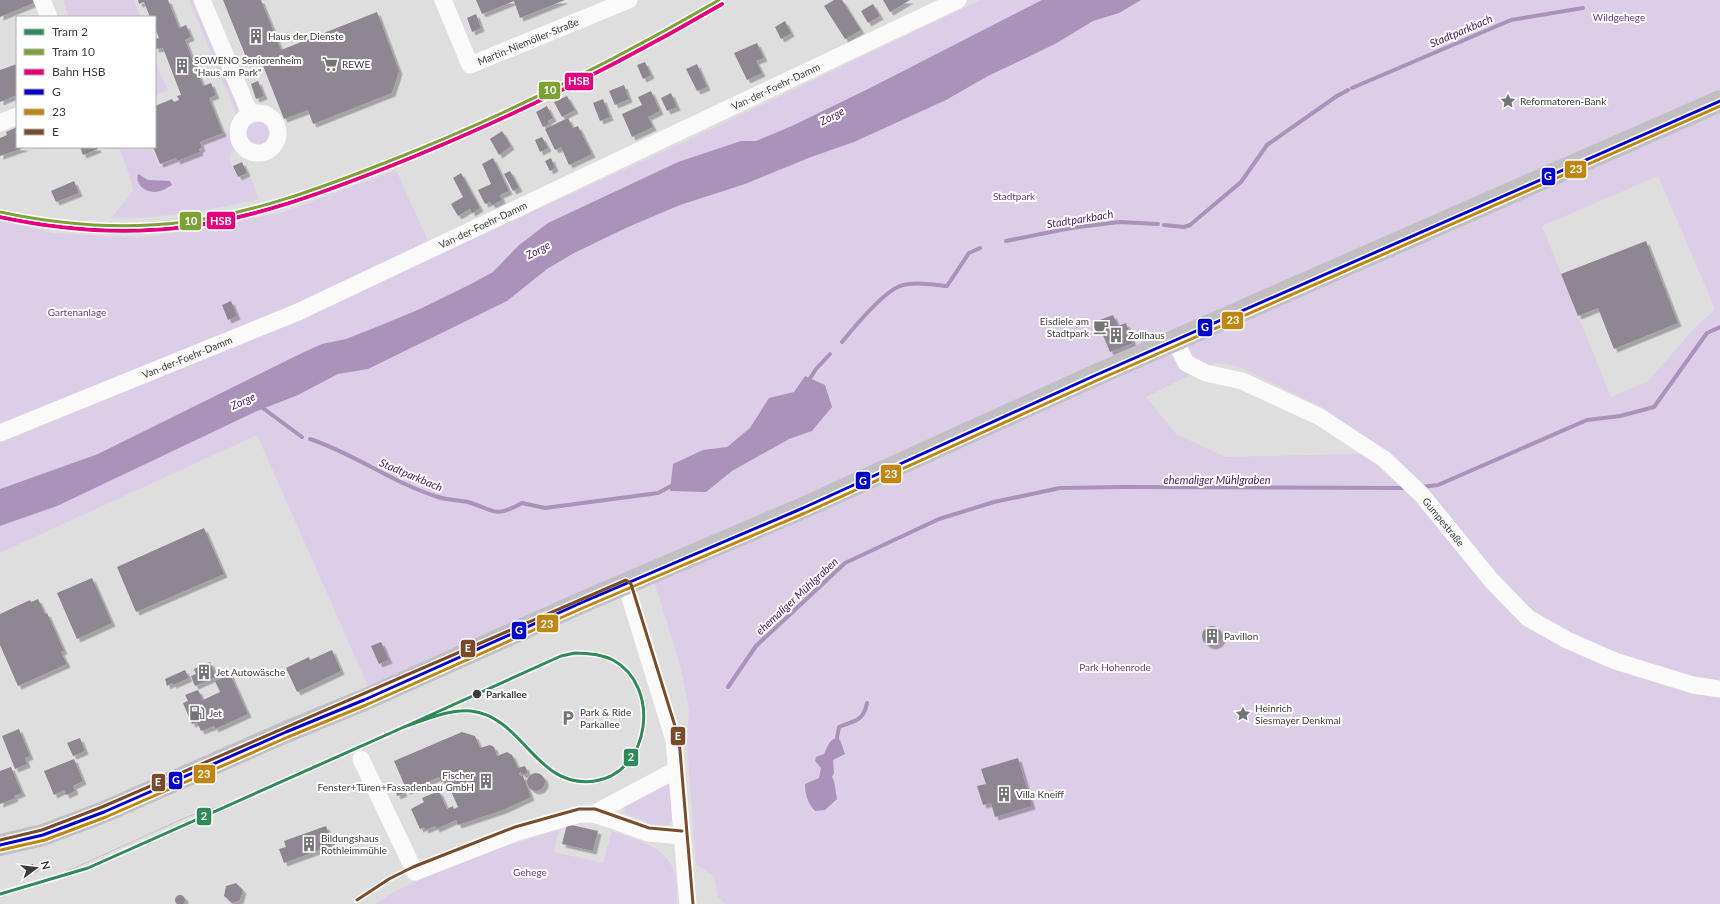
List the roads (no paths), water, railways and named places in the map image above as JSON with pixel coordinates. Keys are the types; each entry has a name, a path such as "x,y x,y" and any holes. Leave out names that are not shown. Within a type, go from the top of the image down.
{"main road":[{"path":"0,845 43,836 104,812 286,732 364,700 803,508 1175,340 1720,101"}],"street":[{"path":"42,0 49,16"},
{"path":"202,0 250,114"},
{"name":"Martin-Niemöller-Straße","path":"443,0 470,65 629,0"},
{"name":"Van-der-Foehr-Damm","path":"0,433 298,312 958,0"},
{"path":"0,123 16,116"},
{"name":"Gumpestraße","path":"1175,340 1186,363 1206,373 1242,381 1320,417 1384,458 1415,488 1491,580 1528,618 1567,640 1615,661 1693,685 1720,689"},
{"path":"626,585 674,740 688,904"},
{"path":"361,759 415,872 517,832 580,814 593,814 648,833 682,836"},
{"path":"593,814 676,770"}],"water":[{"name":"Zorge","path":"1042,0 1141,0 1119,13 1093,21 1055,44 988,76 946,100 854,142 811,157 745,184 680,205 628,227 574,253 547,269 507,301 368,369 338,374 298,395 257,411 57,506 0,526 0,489 98,454 322,344 346,339 420,309 493,272 518,246 548,223 678,162 741,141 756,141 794,125"},
{"path":"138,174 148,180 170,181 172,185 164,190 150,192 141,187 139,184 137,178"},
{"path":"805,376 825,385 832,407 812,431 789,439 732,471 706,492 670,491 673,464 703,450 727,447 750,428 769,398 794,392"},
{"path":"837,738 840,740 845,754 833,760 834,773 832,777 837,799 825,810 815,811 807,799 805,784 819,778 821,768 815,761 816,757 824,754 830,742"}],"waterway":[{"name":"Stadtparkbach","path":"1352,88 1511,20 1583,8"},
{"name":"Stadtparkbach","path":"1164,225 1184,227 1190,225 1241,182 1267,145 1337,96 1348,90"},
{"name":"Stadtparkbach","path":"1006,241 1071,228 1119,222 1158,224"},
{"name":"Stadtparkbach","path":"842,342 854,327 885,295 900,286 911,284 947,286 969,253 980,248"},
{"name":"ehemaliger Mühlgraben","path":"1421,487 1438,485 1587,420 1620,416 1654,407 1707,333 1720,327"},
{"name":"Stadtparkbach","path":"807,383 816,369 830,354"},
{"name":"Stadtparkbach","path":"260,406 302,437"},
{"name":"Stadtparkbach","path":"310,439 343,452 421,491 441,498 468,502 494,512 505,511 522,503 545,508 658,493 675,484"},
{"name":"ehemaliger Mühlgraben","path":"728,687 756,646 845,563 939,519 994,502 1060,488 1408,488"},
{"path":"837,738 839,727 858,720 863,714 867,703"}],"tram line":[{"name":"10","path":"0,212 69,223 138,226 210,218 262,206 337,181 430,145 597,67 719,0"},
{"name":"2","path":"575,653 594,654 613,660 628,672 638,689 643,707 643,727 638,746 628,762 614,774 595,781 575,781 558,775 544,764 504,726 489,716 471,711 445,713 404,727 561,656 575,653"},
{"name":"2","path":"0,894 88,868 404,727"},
{"path":"30,886 59,875 189,816 244,799"}],"rail line":[{"name":"HSB","path":"0,217 69,228 138,231 210,223 262,211 363,177 474,131 558,92 641,50 722,4"}],"place":[{"name":"Haus der Dienste","path":"256,36"},
{"name":"REWE","path":"330,64"},
{"name":"SOWENO Seniorenheim \"Haus am Park\"","path":"182,66"},
{"name":"Reformatoren-Bank","path":"1508,101"},
{"name":"Eisdiele am Stadtpark","path":"1101,327"},
{"name":"Zollhaus","path":"1116,335"},
{"name":"Pavillon","path":"1212,636"},
{"name":"Jet Autowäsche","path":"204,672"},
{"name":"Parkallee","path":"477,694"},
{"name":"Jet","path":"197,713"},
{"name":"Heinrich Siesmayer Denkmal","path":"1243,714"},
{"name":"Park & Ride Parkallee","path":"568,718"},
{"name":"Fischer Fenster+Türen+Fassadenbau GmbH","path":"486,781"},
{"name":"Villa Kneiff","path":"1004,794"},
{"name":"Bildungshaus Rothleimmühle","path":"309,844"}],"park label":[{"name":"Wildgehege","path":"1619,17"},
{"name":"Stadtpark","path":"1014,196"},
{"name":"Gartenanlage","path":"77,312"},
{"name":"Park Hohenrode","path":"1115,667"},
{"name":"Gehege","path":"530,872"}]}
